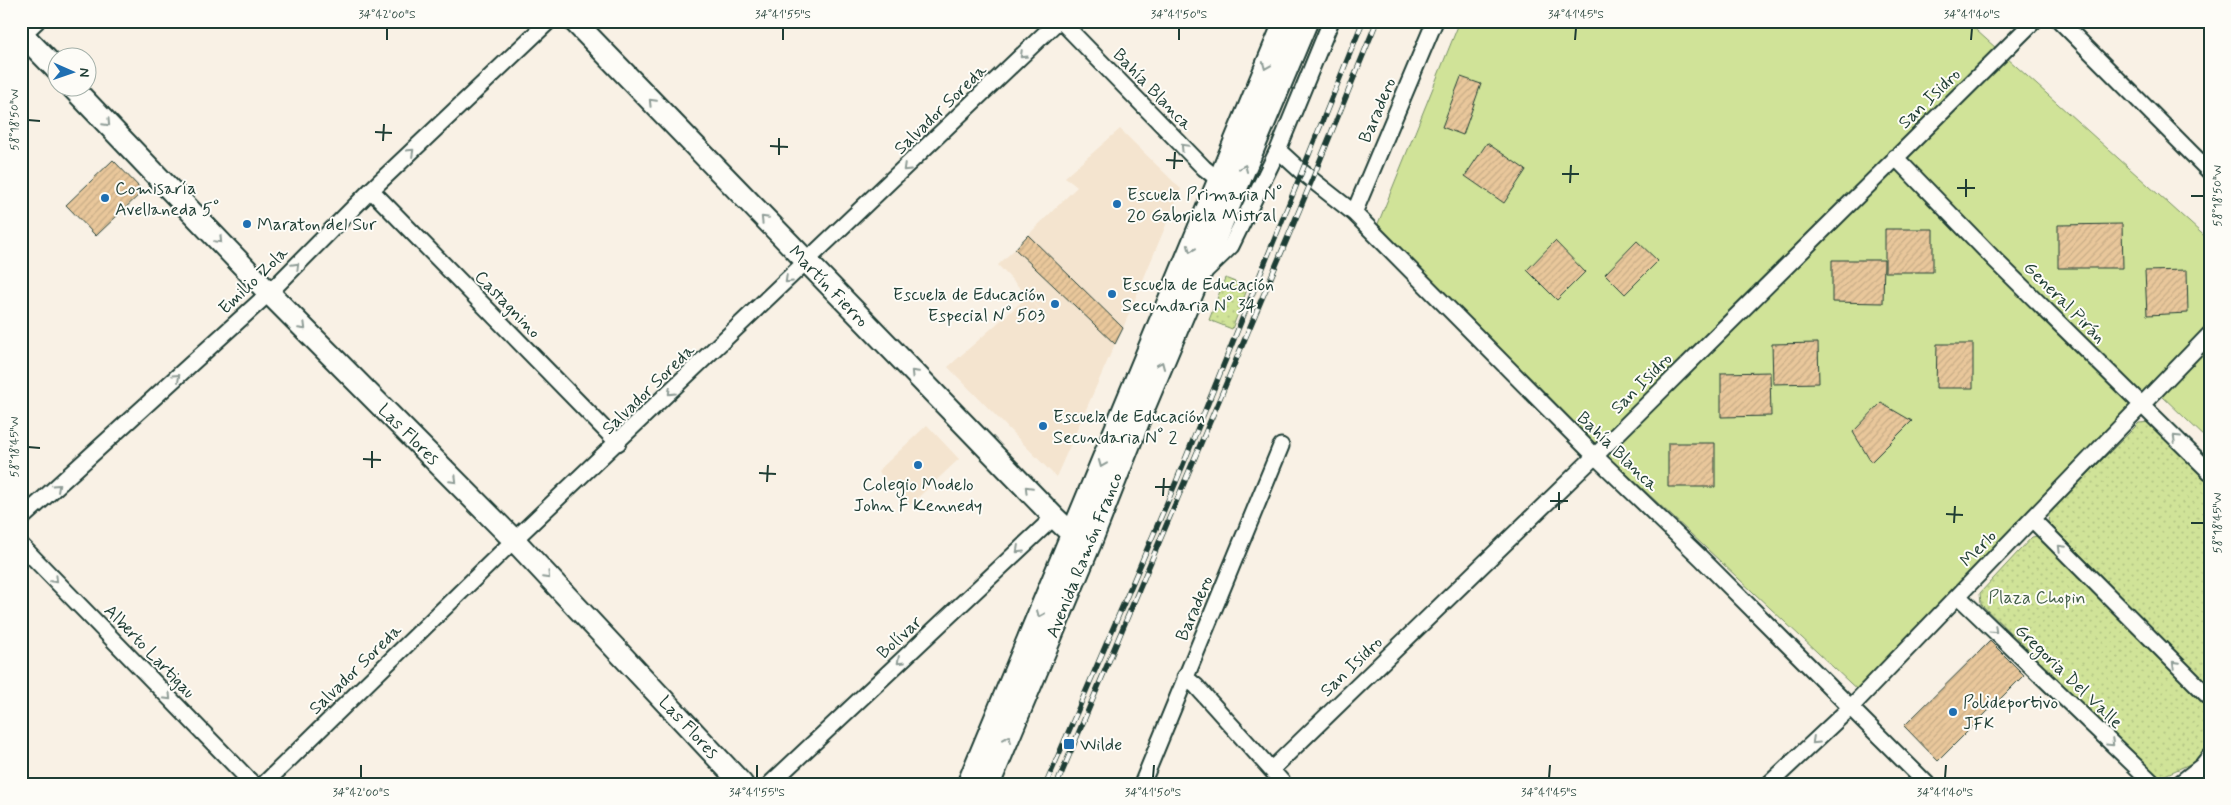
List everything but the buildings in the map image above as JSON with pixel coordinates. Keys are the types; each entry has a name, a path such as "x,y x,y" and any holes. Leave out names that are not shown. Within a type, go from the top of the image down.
{"street":[{"name":"Emilio Zola","path":"21,520 269,293 371,190 549,21"},
{"name":"Martín Fierro","path":"574,21 1054,517 1082,539"},
{"name":"Salvador Soreda","path":"264,784 514,540 1060,21"},
{"name":"Bahía Blanca","path":"1060,21 1204,168 1219,180"},
{"name":"Avenida Ramón Franco","path":"989,784 1219,180 1285,21"},
{"name":"Avenida Ramón Franco","path":"968,784 1143,410 1307,21"},
{"path":"1198,277 1231,246 1278,150 1331,21"},
{"name":"Baradero","path":"1354,213 1435,21"},
{"name":"San Isidro","path":"1272,769 1595,456 2034,21"},
{"path":"2060,21 2210,172"},
{"path":"26,31 48,58"},
{"name":"Las Flores","path":"83,98 269,293 514,540 742,784"},
{"name":"Bahía Blanca","path":"1278,150 1302,172 1354,213 1595,456 1701,558 1927,784"},
{"name":"General Pirán","path":"1895,157 2210,472"},
{"name":"Castagnino","path":"371,190 618,443"},
{"name":"Merlo","path":"1769,784 1850,707 2210,334"},
{"name":"Baradero","path":"1142,784 1281,446"},
{"name":"Bolívar","path":"770,784 1054,517"},
{"path":"2032,519 2210,698"},
{"name":"Alberto Lartigau","path":"21,545 253,784"},
{"name":"Gregoria Del Valle","path":"1958,596 2154,784"},
{"path":"1185,677 1196,686 1284,784"},
{"path":"2178,784 2207,765"}],"shaded area":[{"name":"Escuela Primaria N° 20 Gabriela Mistral","path":"1120,129 1181,189 1123,328 1028,235 1077,187 1065,177"},
{"name":"Escuela de Educación Secundaria N° 2","path":"1015,249 1115,344 1056,477 948,367 1027,297 1051,321 998,265"},
{"name":"Colegio Modelo John F Kennedy","path":"927,425 959,459 909,506 878,471"}],"green space":[{"path":"1460,21 1966,21 2210,241 2210,442 2160,394 1865,697 1373,236"},
{"path":"1225,278 1248,287 1232,329 1209,320"},
{"path":"2150,422 2210,482 2210,686 2048,522 2049,513 2139,423"},
{"name":"Plaza Chopin","path":"2038,536 2210,707 2210,737 2199,760 2158,778 1981,604 1980,593 2032,537"}],"railway":[{"path":"1046,784 1176,482 1363,21"},
{"path":"1057,784 1312,180 1377,21"}],"place":[{"name":"Comisaría Avellaneda 5°","path":"105,198"},
{"name":"Escuela Primaria N° 20 Gabriela Mistral","path":"1117,204"},
{"name":"Maraton del Sur","path":"247,224"},
{"name":"Escuela de Educación Secundaria N° 34","path":"1112,294"},
{"name":"Escuela de Educación Especial N° 503","path":"1055,304"},
{"name":"Escuela de Educación Secundaria N° 2","path":"1043,426"},
{"name":"Colegio Modelo John F Kennedy","path":"918,465"},
{"name":"Polideportivo JFK","path":"1953,712"},
{"name":"Wilde","path":"1069,744"}]}
